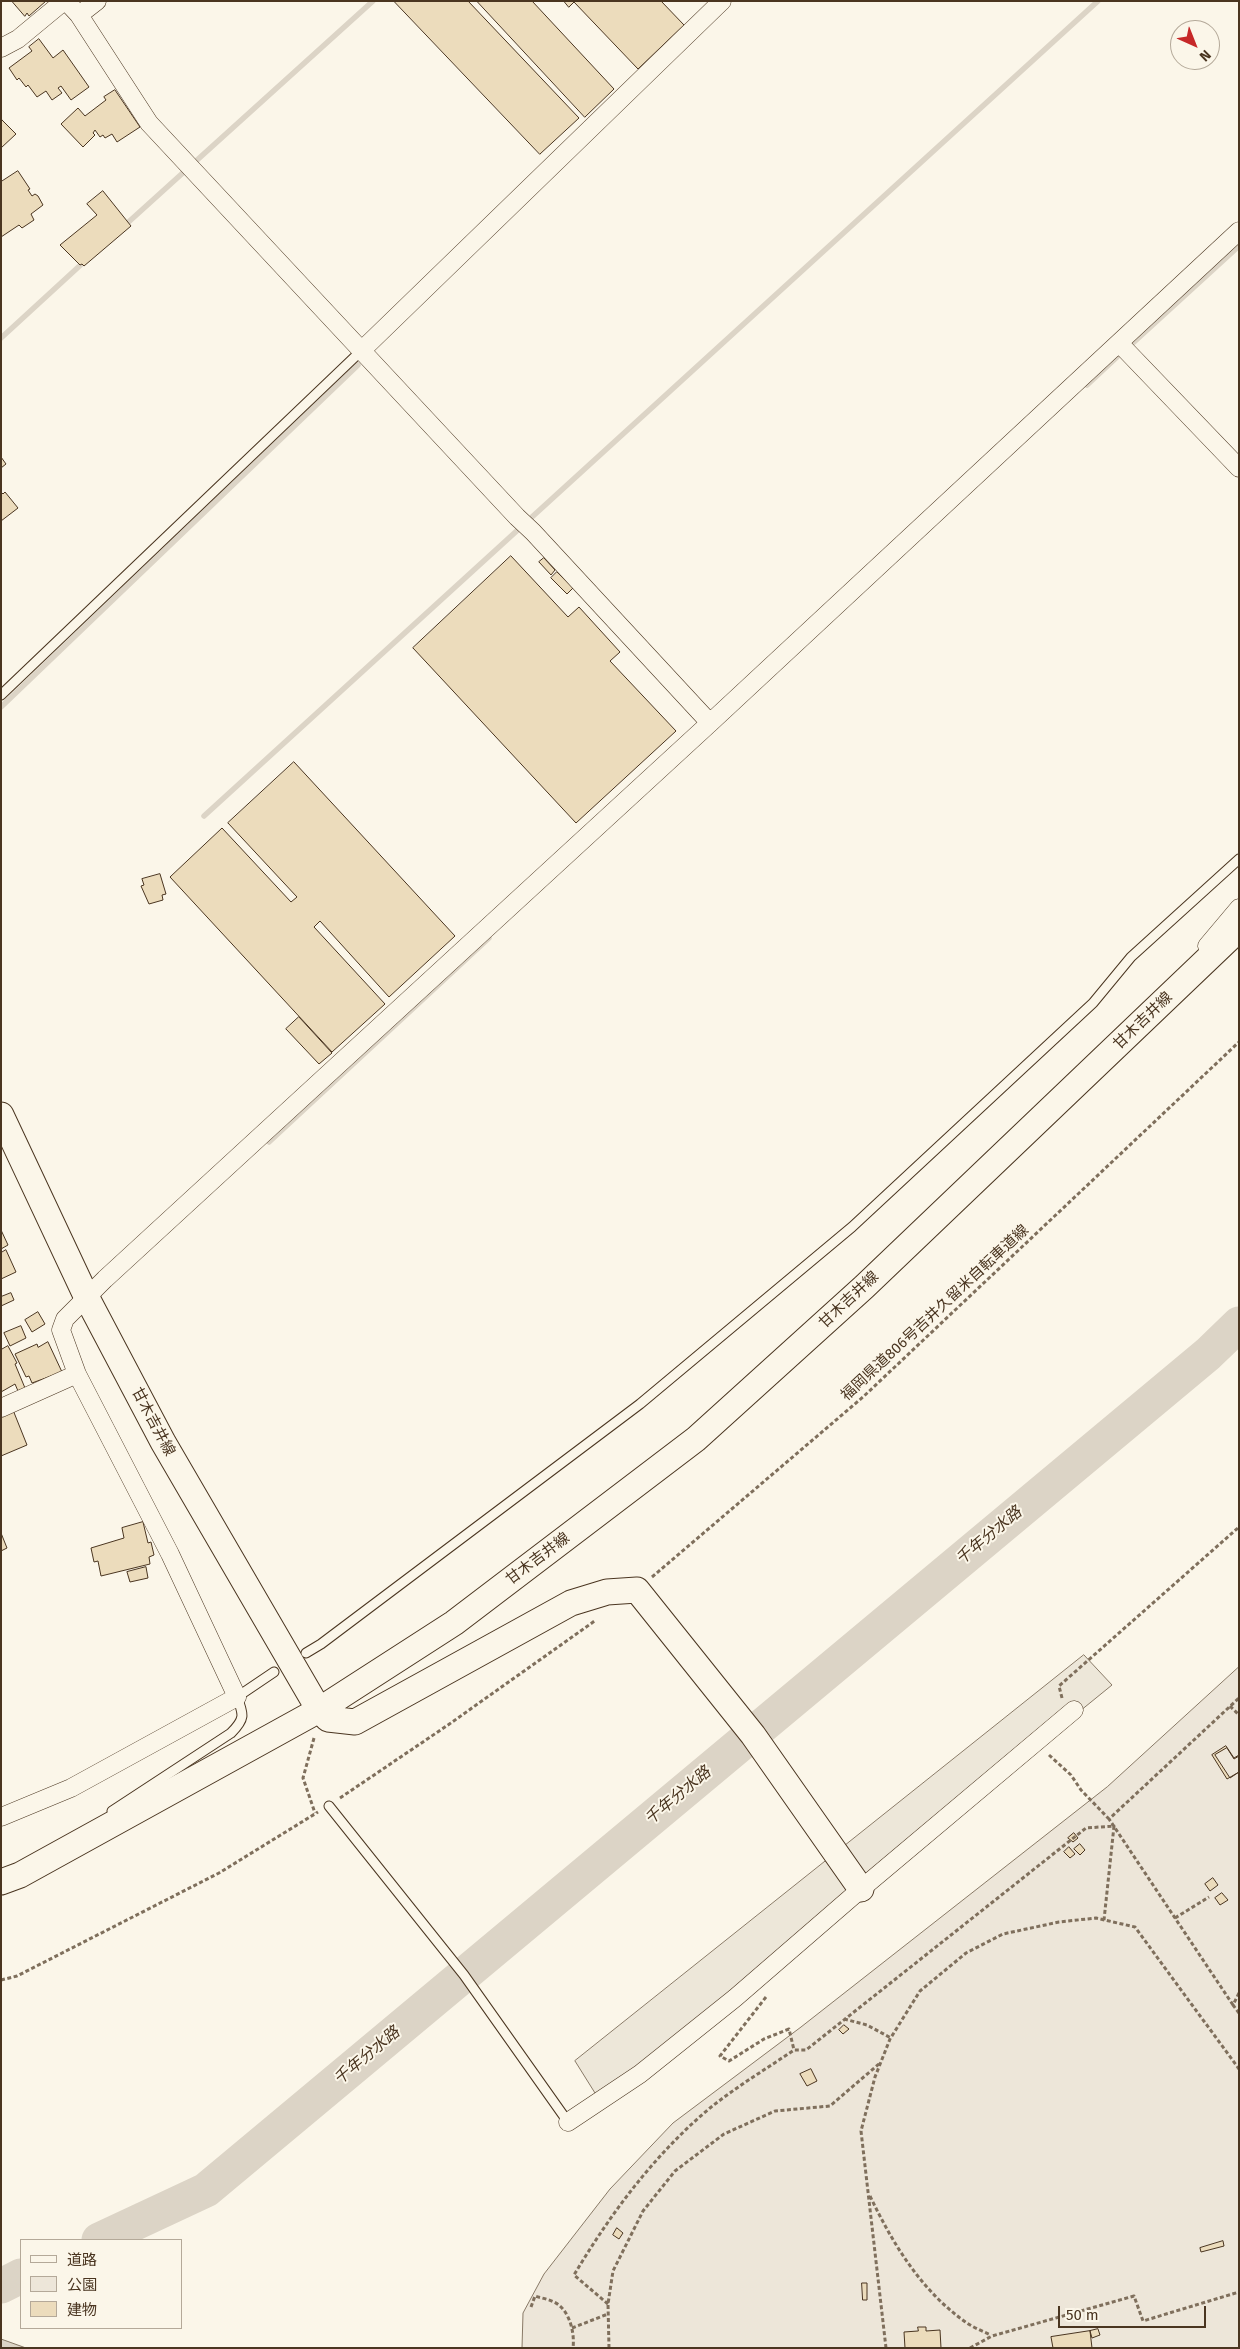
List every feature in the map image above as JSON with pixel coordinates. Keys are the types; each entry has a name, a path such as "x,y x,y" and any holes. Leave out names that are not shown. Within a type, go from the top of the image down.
{"main road":[{"name":"甘木吉井線","path":"1,1115 87,1298 163,1442 324,1715 454,1623 696,1438 864,1287 1239,929"},
{"path":"3,1881 28,1871 324,1715 355,1722 571,1603 607,1592 637,1590 753,1734 861,1889"}],"street":[{"path":"1,48 18,39 65,1 78,15 148,123 533,532 710,724"},
{"path":"78,15 97,1"},
{"path":"361,351 722,1"},
{"path":"1,1817 71,1788 237,1696 170,1554 77,1374 61,1330 65,1319 710,724 1239,231"},
{"path":"1119,343 1239,468"},
{"path":"1207,959 1206,947 1239,908"},
{"path":"1,1408 77,1374"},
{"path":"568,2122 640,2074 735,1998 1070,1713"}],"lane":[{"path":"1,695 361,351"},
{"path":"306,1653 321,1644 640,1404 852,1227 1093,1003 1131,957 1239,860"},
{"path":"105,1815 231,1733 242,1722 243,1712 237,1696 274,1672"},
{"path":"329,1806 464,1975 568,2122"},
{"path":"3,1881 89,1826"}],"path":[{"name":"福岡県道806号吉井久留米自転車道線","path":"637,1590 863,1398 1239,1042"},
{"path":"1070,1713 1059,1686 1239,1527"},
{"path":"1109,1819 1239,1698"},
{"path":"1230,1706 1239,1715"},
{"path":"315,1814 303,1778 314,1739 324,1715"},
{"path":"1037,1742 1071,1775 1081,1790 1109,1819 1239,2013"},
{"path":"1104,1920 1114,1826"},
{"path":"608,2304 574,2275 602,2228 649,2167 710,2108 794,2050 806,2050 1086,1828 1114,1826"},
{"path":"1175,1918 1209,1897"},
{"path":"886,2348 861,2131 875,2076 891,2038 920,1991 966,1953 1003,1934 1059,1922 1096,1918 1135,1927 1239,2069"},
{"path":"769,1992 720,2056 728,2061 764,2039 789,2029 794,2050"},
{"path":"1233,2004 1239,1993"},
{"path":"844,2019 867,2025 891,2038"},
{"path":"609,2348 608,2304 613,2271 643,2211 675,2171 724,2134 775,2111 830,2106 881,2062"},
{"path":"868,2194 890,2239 923,2284 964,2321 992,2336"},
{"path":"970,2348 992,2336 1134,2296 1143,2321 1239,2292"},
{"path":"531,2306 534,2296 556,2302 567,2316 572,2328 573,2348"},
{"path":"572,2328 608,2314"}],"green space":[{"path":"1239,1667 1239,2348 522,2348 523,2313 544,2274 610,2189 673,2123 801,2027 1107,1787"}],"shaded area":[{"path":"1084,1655 1112,1685 600,2101 575,2061"},
{"path":"1,2339 26,2348 1,2348"}],"building":[{"path":"12,1 46,1 29,16 27,13 25,16"},
{"path":"394,1 468,1 579,118 540,154"},
{"path":"477,1 532,1 614,89 585,117"},
{"path":"564,1 661,1 684,25 638,69 574,2 569,7"},
{"path":"39,39 53,58 63,50 89,87 71,100 61,86 58,88 62,93 52,100 46,91 37,97 28,85 26,87 19,78 17,80 9,68 32,51 29,47"},
{"path":"115,90 140,127 117,142 112,134 105,138 103,135 100,137 95,130 93,133 95,135 83,147 61,124 78,108 85,116 106,100 104,97"},
{"path":"1,121 16,134 1,148"},
{"path":"18,171 30,189 28,190 32,196 35,194 38,196 43,205 31,214 34,220 22,228 19,225 1,237 1,182"},
{"path":"103,191 131,226 84,266 80,265 60,245 97,215 87,204"},
{"path":"1,457 6,464 1,468"},
{"path":"1,492 3,494 5,492 18,508 1,521"},
{"path":"511,556 568,617 579,607 620,652 610,661 676,731 576,823 413,648"},
{"path":"544,558 555,570 551,575 539,562"},
{"path":"557,572 573,588 567,594 551,578"},
{"path":"294,762 455,936 389,997 320,921 314,927 385,1004 332,1052 170,877 222,828 291,902 297,897 228,823"},
{"path":"160,874 166,894 162,895 163,900 149,904 141,886 144,885 142,879"},
{"path":"299,1017 332,1053 319,1064 286,1029"},
{"path":"1,1230 8,1245 1,1249"},
{"path":"6,1250 16,1272 1,1279 1,1253"},
{"path":"11,1293 14,1300 1,1306 1,1297"},
{"path":"38,1312 45,1324 32,1332 25,1320"},
{"path":"21,1326 26,1338 10,1346 4,1333"},
{"path":"48,1342 62,1372 32,1383 29,1376 26,1377 15,1354 37,1344 38,1347"},
{"path":"8,1346 17,1363 15,1364 25,1388 18,1391 15,1384 1,1392 1,1350"},
{"path":"13,1410 27,1445 1,1456 1,1415"},
{"path":"143,1522 148,1543 151,1542 154,1555 149,1557 150,1564 101,1576 98,1561 94,1562 91,1548 124,1538 122,1528"},
{"path":"1,1533 7,1548 1,1551"},
{"path":"146,1567 148,1578 130,1582 127,1572"},
{"path":"1226,1746 1234,1758 1239,1755 1239,1772 1227,1779 1212,1755"},
{"path":"1227,1748 1234,1759 1239,1756 1239,1772 1230,1778 1215,1755"},
{"path":"1074,1833 1078,1838 1073,1842 1068,1838"},
{"path":"1080,1844 1085,1850 1080,1855 1074,1849"},
{"path":"1069,1847 1075,1854 1070,1858 1064,1852"},
{"path":"1213,1878 1218,1885 1210,1891 1205,1884"},
{"path":"1222,1893 1228,1900 1220,1905 1215,1898"},
{"path":"844,2025 849,2029 843,2034 839,2030"},
{"path":"811,2069 817,2081 807,2086 800,2074"},
{"path":"617,2228 623,2233 619,2239 613,2235"},
{"path":"1223,2241 1224,2246 1201,2252 1200,2248"},
{"path":"862,2283 867,2283 867,2300 863,2300"},
{"path":"918,2327 926,2327 926,2331 940,2330 941,2348 905,2348 904,2332 918,2331"},
{"path":"1098,2329 1100,2335 1092,2338 1090,2331"},
{"path":"1090,2331 1092,2348 1053,2348 1051,2337"}],"waterway":[{"path":"123,227 373,1"},
{"path":"204,816 1098,1"},
{"path":"1134,342 1239,246"},
{"path":"1,338 86,260"},
{"path":"1087,385 1117,357"},
{"path":"1,707 358,365"},
{"path":"269,1142 489,938"},
{"name":"千年分水路","path":"101,2239 206,2190 1208,1354 1239,1324"},
{"name":"千年分水路","path":"1,2286 20,2276"}]}
